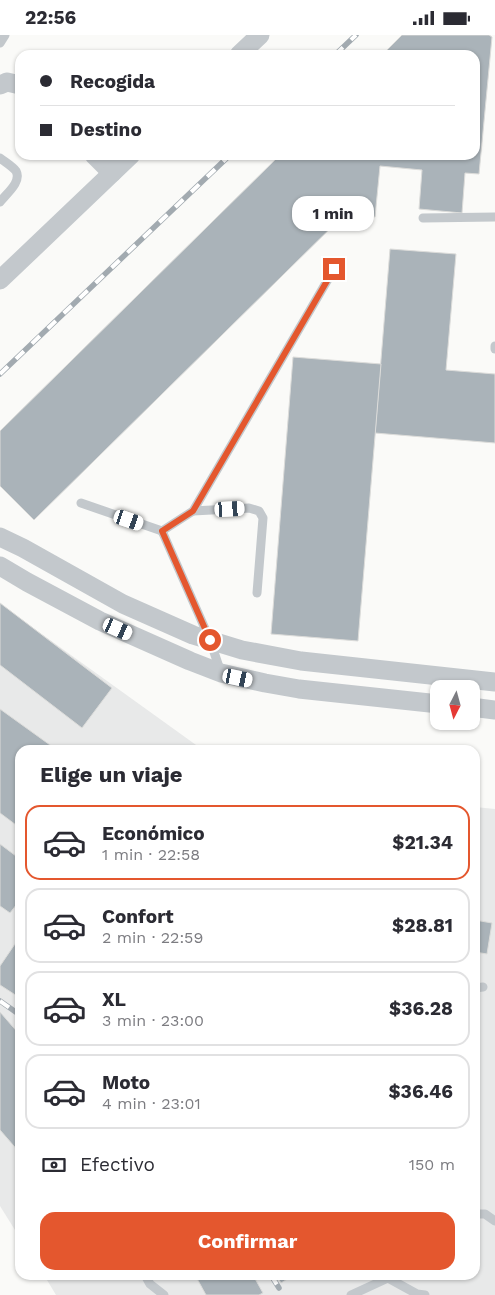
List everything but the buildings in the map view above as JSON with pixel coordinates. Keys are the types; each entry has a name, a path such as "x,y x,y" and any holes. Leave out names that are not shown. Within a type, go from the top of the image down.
{"street":[{"path":"244,50 260,35"},
{"path":"0,85 7,82 15,84"},
{"path":"99,160 112,173"},
{"path":"0,280 126,160"},
{"path":"0,537 123,604 193,635 242,651 301,661 495,681"},
{"path":"0,566 100,621 221,673 299,689 430,703"},
{"path":"480,708 495,710"}],"lane":[{"path":"0,43 5,35"},
{"path":"0,158 16,171 17,178 16,184 0,202"},
{"path":"423,218 495,217"},
{"path":"162,531 193,511 334,269"},
{"path":"81,503 162,531 210,640 221,673"},
{"path":"193,511 249,508 259,511 263,517 257,593"},
{"path":"480,1214 485,1214 495,1221"},
{"path":"148,1280 164,1295"},
{"path":"351,1295 379,1280"},
{"path":"394,1280 417,1294 425,1295"}],"shaded area":[{"path":"0,604 196,745 15,745 15,1230 0,1206"},
{"path":"480,808 495,809 495,1295 56,1295 47,1280 480,1280"}],"railway":[{"path":"340,50 356,35"},
{"path":"0,374 225,160"},
{"path":"0,1001 15,1012"},
{"path":"274,1280 279,1288"}],"route":[{"path":"210,640 162,531 193,511 334,269"}]}
